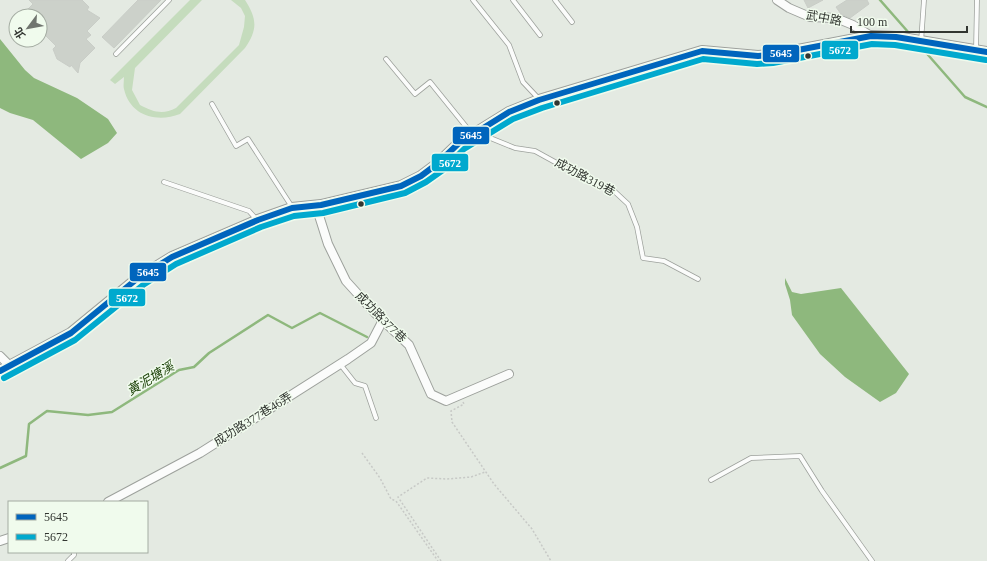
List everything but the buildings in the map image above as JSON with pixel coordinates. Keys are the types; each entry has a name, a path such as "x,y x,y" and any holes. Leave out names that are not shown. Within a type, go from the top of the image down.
{"street":[{"name":"武中路","path":"777,0 789,8 810,17 836,18 853,25 871,36"},
{"path":"0,370 71,333 138,278 172,257 258,220 292,208 316,206 401,186 421,176 437,164 458,143 475,134 508,112 539,100 702,51 758,56 772,55 871,36 896,37 987,52"},
{"name":"成功路377巷","path":"316,206 328,244 346,281 409,345 431,394 446,401 509,374"},
{"name":"成功路377巷46弄","path":"110,501 200,453 340,364 371,342 383,320"},
{"path":"0,356 10,366"}],"lane":[{"path":"116,54 170,0"},
{"path":"473,0 509,45 523,82 539,100"},
{"path":"513,0 540,34"},
{"path":"555,0 572,22"},
{"path":"921,42 924,0"},
{"path":"976,51 978,0"},
{"path":"386,59 415,94 430,82 475,134"},
{"path":"212,104 236,146 248,139 292,208"},
{"name":"成功路319巷","path":"475,134 515,148 535,150 584,178 614,191 628,204 637,227 643,258 664,261 698,278"},
{"path":"164,182 249,211 258,220"},
{"path":"340,364 355,383 364,386 376,418"},
{"path":"711,480 751,458 800,456 822,491 872,561"},
{"path":"68,561 74,553"}],"path":[{"path":"460,395 464,404 451,412 452,422 486,472 532,529 551,561"},
{"path":"362,453 380,478 391,499 396,501 438,561"},
{"path":"441,561 398,497 427,478 446,479 471,477 486,472"}],"shaded area":[{"path":"190,0 202,0 135,68 132,90 140,105 158,112 176,108 239,45 244,27 245,16 241,8 231,0 245,0 254,19 254,29 252,35 245,48 180,114 162,118 146,115 132,106 127,98 124,88 124,77 115,84 110,80"},
{"path":"0,39 25,70 34,78 77,98 108,119 117,133 108,143 81,159 33,120 10,113 0,108"},
{"path":"785,278 792,292 801,294 841,288 909,374 896,393 880,402 845,377 820,354 792,315"}],"waterway":[{"path":"880,0 909,33"},
{"path":"922,48 965,97 987,107"},
{"name":"黃泥塘溪","path":"0,468 26,456 29,424 47,411 88,415 112,412 179,370 194,367 209,353 268,315 292,328 320,313 367,337"}],"transit line":[{"name":"5645","path":"0,371 71,333 138,278 172,257 258,220 292,208 321,205 401,186 421,176 437,164 459,143 509,112 539,100 702,51 758,56 772,55 871,36 896,37 987,52"},
{"name":"5672","path":"4,378 75,340 143,285 176,264 261,227 294,216 323,213 405,193 426,182 443,170 464,149 513,119 542,108 703,59 757,64 773,63 872,44 895,45 986,60"}]}
